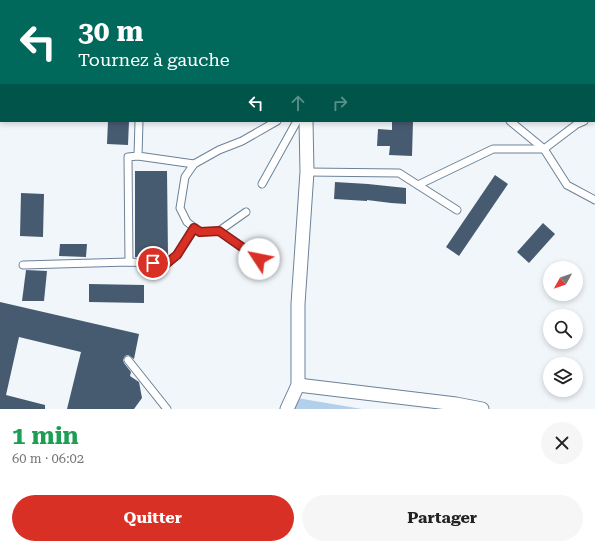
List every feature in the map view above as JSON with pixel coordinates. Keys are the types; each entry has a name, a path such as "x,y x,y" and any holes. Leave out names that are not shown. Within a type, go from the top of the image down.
{"street":[{"path":"287,409 298,385 298,304 307,172 306,122"},
{"path":"298,385 456,404 482,409"}],"lane":[{"path":"138,122 138,156"},
{"path":"246,212 219,231 200,232 187,222 180,208 185,177 194,164 219,150 242,141 274,122"},
{"path":"262,184 296,122"},
{"path":"511,122 544,150 567,185 595,200"},
{"path":"418,185 493,149 544,150 582,122"},
{"path":"129,262 128,157 138,156 194,164"},
{"path":"307,172 399,173 457,210"},
{"path":"22,265 129,262 166,264 177,255 194,228"},
{"path":"219,231 259,259"},
{"path":"128,360 167,409"}],"shaded area":[{"path":"297,398 362,409 292,409"}],"building":[{"path":"108,122 129,122 128,145 107,144"},
{"path":"392,122 413,122 412,156 389,155 390,146 377,146 378,129 392,130"},
{"path":"135,171 167,171 168,256 164,259 135,257"},
{"path":"495,175 508,184 459,256 446,247"},
{"path":"335,182 406,188 406,204 367,200 334,199"},
{"path":"21,193 44,194 43,237 20,236"},
{"path":"543,223 555,234 529,263 517,252"},
{"path":"60,244 87,244 86,257 59,256"},
{"path":"26,270 47,271 44,301 22,301"},
{"path":"89,284 144,285 144,303 89,302"},
{"path":"0,302 139,334 134,359 128,355 125,356 123,360 131,372 130,376 139,382 142,398 134,409 67,409 81,352 19,337 6,395 45,405 45,409 0,409"}],"route":[{"path":"153,263 166,264 177,255 194,228 200,232 219,231 259,259"}]}
